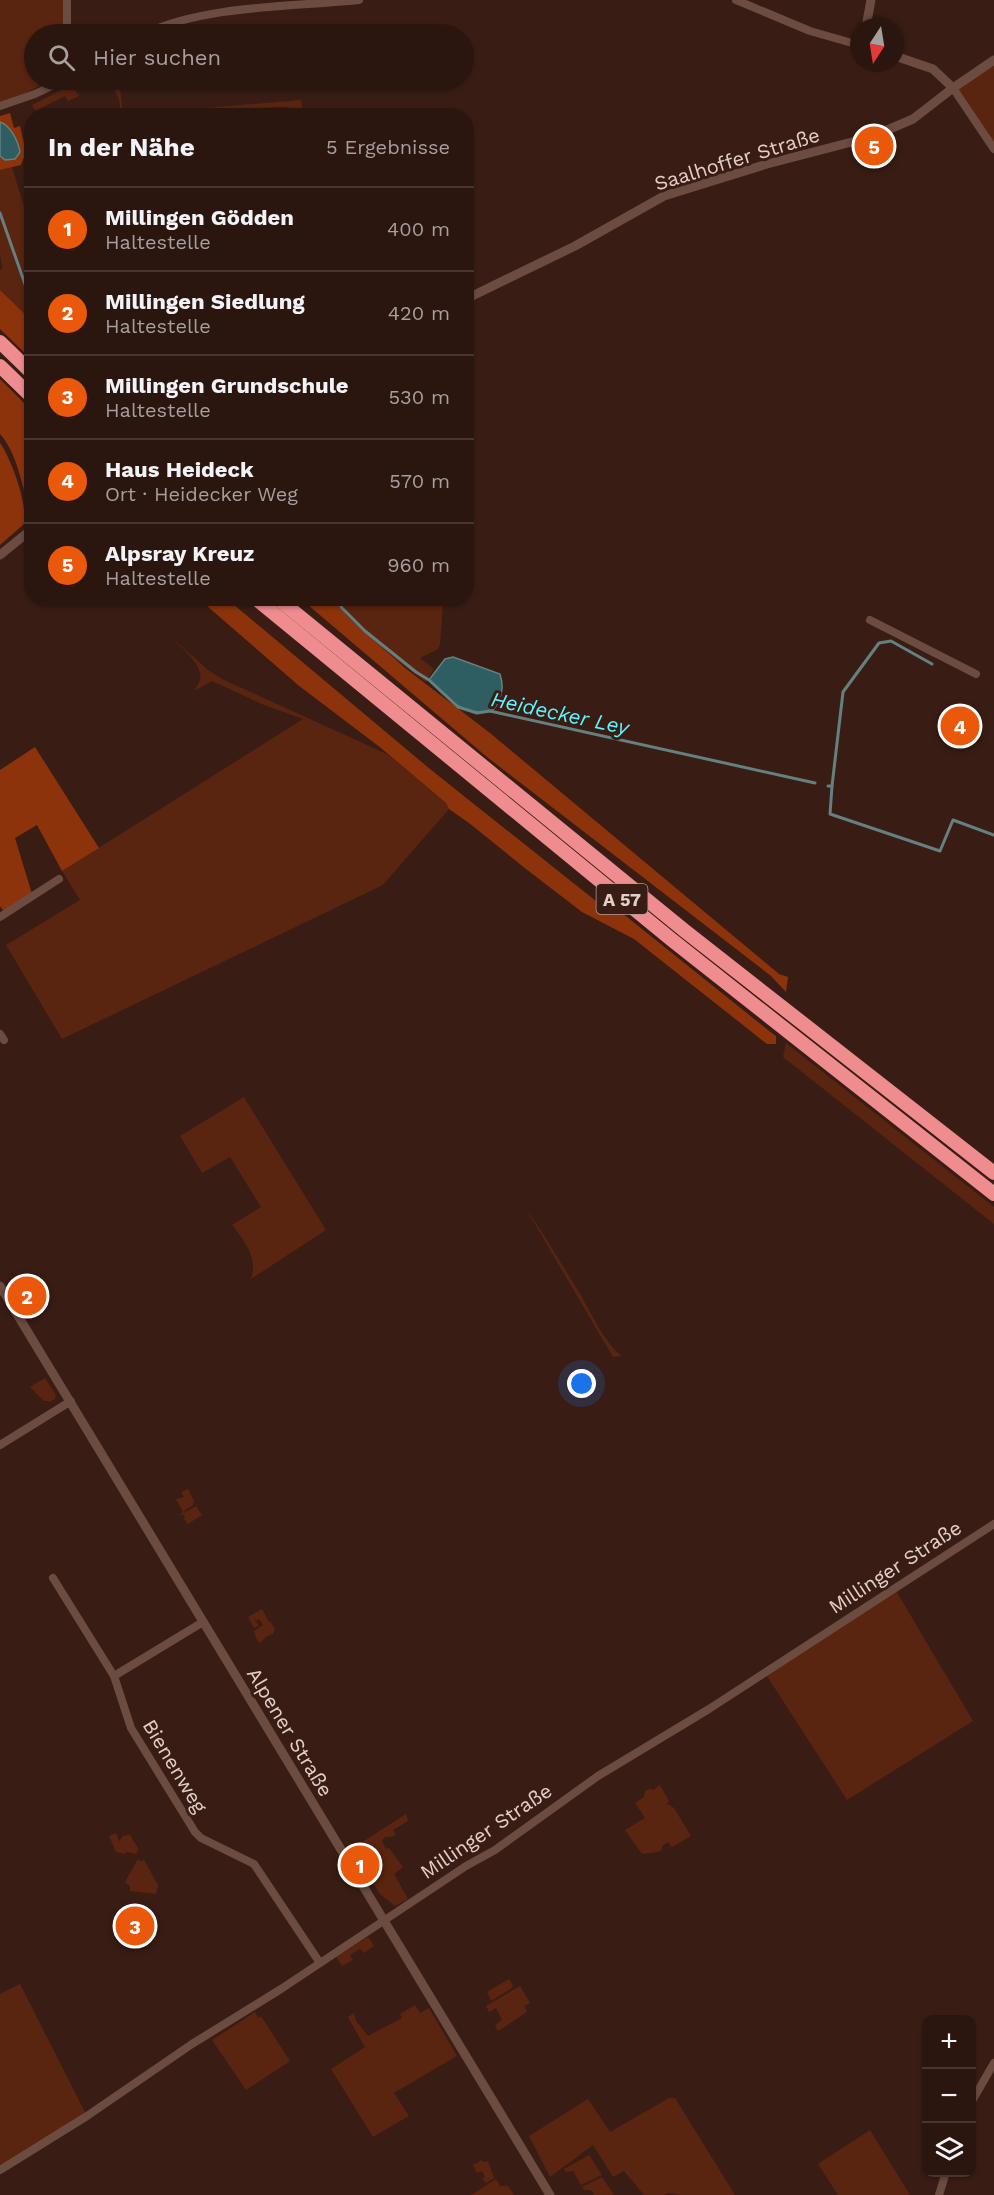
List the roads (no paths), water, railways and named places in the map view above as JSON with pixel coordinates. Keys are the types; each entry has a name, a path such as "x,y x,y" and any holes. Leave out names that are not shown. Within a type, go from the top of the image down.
{"highway":[{"path":"0,342 24,365"},
{"path":"0,366 24,389"},
{"name":"A 57","path":"265,606 672,940 994,1194"},
{"name":"A 57","path":"287,606 685,931 994,1173"}],"street":[{"path":"67,0 67,24"},
{"path":"175,24 216,14 359,0"},
{"path":"736,0 810,31 850,42"},
{"path":"868,18 871,0"},
{"path":"904,59 933,69 953,88 994,149"},
{"path":"953,88 994,60"},
{"name":"Saalhoffer Straße","path":"474,295 574,246 664,196 767,164 871,137 913,119 953,88"},
{"path":"0,106 43,90"},
{"path":"0,555 24,535"},
{"path":"870,620 976,674"},
{"path":"0,917 59,879"},
{"name":"Alpener Straße","path":"0,1286 550,2195"},
{"path":"2,1440 71,1401"},
{"name":"Millinger Straße","path":"0,2170 87,2116 192,2044 320,1963 466,1866 495,1850 598,1776 709,1709 994,1524"},
{"name":"Bienenweg","path":"53,1578 114,1676 131,1728 195,1832 201,1838 254,1864 320,1963"},
{"path":"114,1676 203,1622"},
{"path":"976,2094 994,2063"},
{"path":"939,2195 944,2177"}],"water":[{"path":"0,122 11,130 18,143 20,152 15,159 5,160 0,156"},
{"path":"453,657 500,674 501,694 494,709 488,712 476,712 461,707 447,698 429,680 445,659"}],"waterway":[{"path":"0,213 24,281"},
{"name":"Heidecker Ley","path":"341,606 365,631 429,680 458,707 477,713 490,711 815,783"},
{"path":"832,786 843,692 879,643 891,641 932,664"},
{"name":"Heidecker Ley","path":"828,786 832,786 830,814 940,851 953,820 994,835"}],"place":[{"name":"Alpsray Kreuz","path":"874,146"},
{"name":"Haus Heideck","path":"960,726"},
{"name":"Millingen Siedlung","path":"27,1296"},
{"name":"Millingen Gödden","path":"360,1865"},
{"name":"Millingen Grundschule","path":"135,1926"}]}
